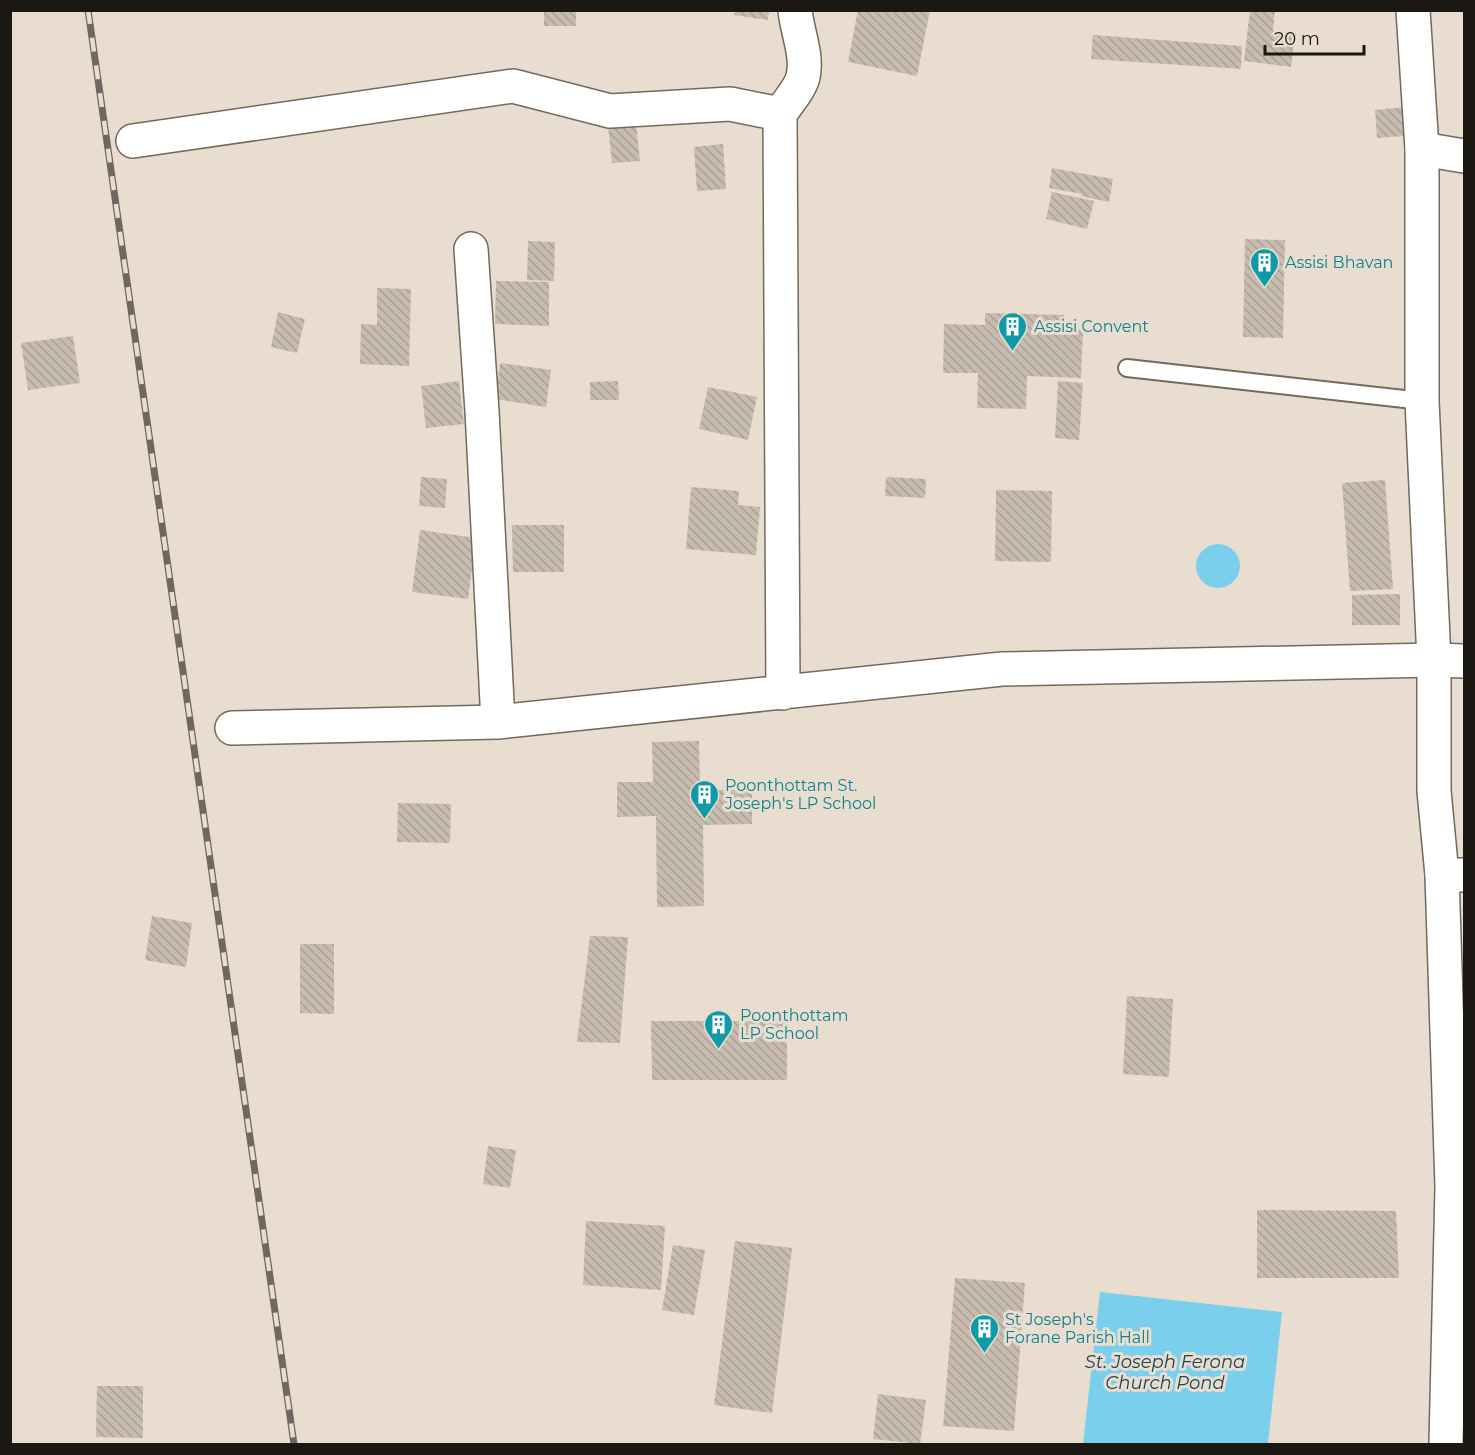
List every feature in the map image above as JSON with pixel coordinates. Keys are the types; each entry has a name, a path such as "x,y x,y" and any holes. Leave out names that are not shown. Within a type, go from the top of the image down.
{"street":[{"path":"783,693 780,114 803,78 804,55 796,25 795,10"},
{"path":"1413,10 1422,149 1422,401 1449,660 1434,791 1453,875 1458,1188 1456,1394 1446,1444"},
{"path":"133,141 513,86 610,111 730,104 780,114"},
{"path":"1422,149 1464,156"},
{"path":"471,249 498,722"},
{"path":"232,728 498,722 1002,669 1449,660"}],"lane":[{"path":"1127,368 1422,401"}],"water":[{"path":"1218,544 1233,551 1240,566 1233,581 1218,588 1203,581 1196,566 1203,551"},
{"name":"St. Joseph Ferona Church Pond","path":"1100,1292 1282,1312 1268,1444 1083,1444"}],"building":[{"path":"544,10 576,10 576,26 544,26"},
{"path":"735,10 769,10 768,20 734,15"},
{"path":"858,10 930,10 917,76 848,62"},
{"path":"1250,10 1275,10 1273,31 1295,33 1291,67 1244,61"},
{"path":"1093,35 1242,46 1241,69 1091,59"},
{"path":"1414,106 1417,135 1377,138 1375,110"},
{"path":"635,114 640,161 612,163 607,116"},
{"path":"723,144 726,189 697,191 694,147"},
{"path":"1052,168 1113,179 1109,202 1049,188"},
{"path":"1052,192 1094,201 1087,229 1046,219"},
{"name":"Assisi Bhavan","path":"1245,239 1285,240 1283,338 1243,337"},
{"path":"528,241 555,242 554,281 527,280"},
{"path":"496,281 549,282 549,326 495,324"},
{"path":"377,288 411,289 409,366 360,364 361,324 377,325"},
{"path":"278,312 305,319 297,353 271,347"},
{"name":"Assisi Convent","path":"985,313 1064,315 1064,329 1083,329 1081,378 1027,376 1026,409 977,408 978,373 943,373 944,324 985,325"},
{"path":"73,336 80,383 28,390 21,343"},
{"path":"500,363 551,370 546,407 495,399"},
{"path":"459,381 464,424 426,428 421,386"},
{"path":"618,381 619,400 590,400 590,382"},
{"path":"1058,381 1083,383 1079,440 1055,438"},
{"path":"708,387 757,397 748,440 699,429"},
{"path":"421,477 447,479 445,508 419,506"},
{"path":"886,477 926,479 925,498 885,496"},
{"path":"1385,480 1393,589 1350,591 1342,483"},
{"path":"691,487 739,491 738,505 760,507 756,555 686,549"},
{"path":"996,490 1052,491 1051,562 995,561"},
{"path":"512,525 564,525 564,572 513,572"},
{"path":"420,530 476,538 468,599 412,592"},
{"path":"1400,594 1400,625 1352,625 1352,595"},
{"name":"Poonthottam St. Joseph's LP School","path":"699,741 700,790 752,790 752,824 703,825 704,906 657,907 656,816 617,817 617,782 653,782 652,742"},
{"path":"398,803 451,804 450,843 397,842"},
{"path":"152,916 192,923 186,967 145,960"},
{"path":"590,936 628,937 620,1043 577,1042"},
{"path":"300,944 334,944 334,1014 300,1013"},
{"path":"1127,996 1173,999 1169,1077 1123,1074"},
{"name":"Poonthottam LP School","path":"651,1021 787,1021 787,1080 652,1080"},
{"path":"488,1146 516,1150 510,1188 483,1184"},
{"path":"1257,1210 1396,1211 1399,1278 1257,1278"},
{"path":"586,1221 665,1226 661,1290 583,1285"},
{"path":"735,1241 792,1248 772,1413 714,1405"},
{"path":"673,1245 705,1250 694,1315 662,1310"},
{"name":"St Joseph's Forane Parish Hall","path":"955,1278 1025,1283 1014,1431 943,1426"},
{"path":"97,1386 143,1386 143,1438 96,1437"},
{"path":"878,1394 926,1400 920,1444 873,1439"}],"railway":[{"path":"88,10 294,1444"}],"place":[{"name":"Assisi Bhavan","path":"1264,288"},
{"name":"Assisi Convent","path":"1013,352"},
{"name":"Poonthottam St. Joseph's LP School","path":"704,820"},
{"name":"Poonthottam LP School","path":"719,1050"},
{"name":"St Joseph's Forane Parish Hall","path":"984,1354"}]}
